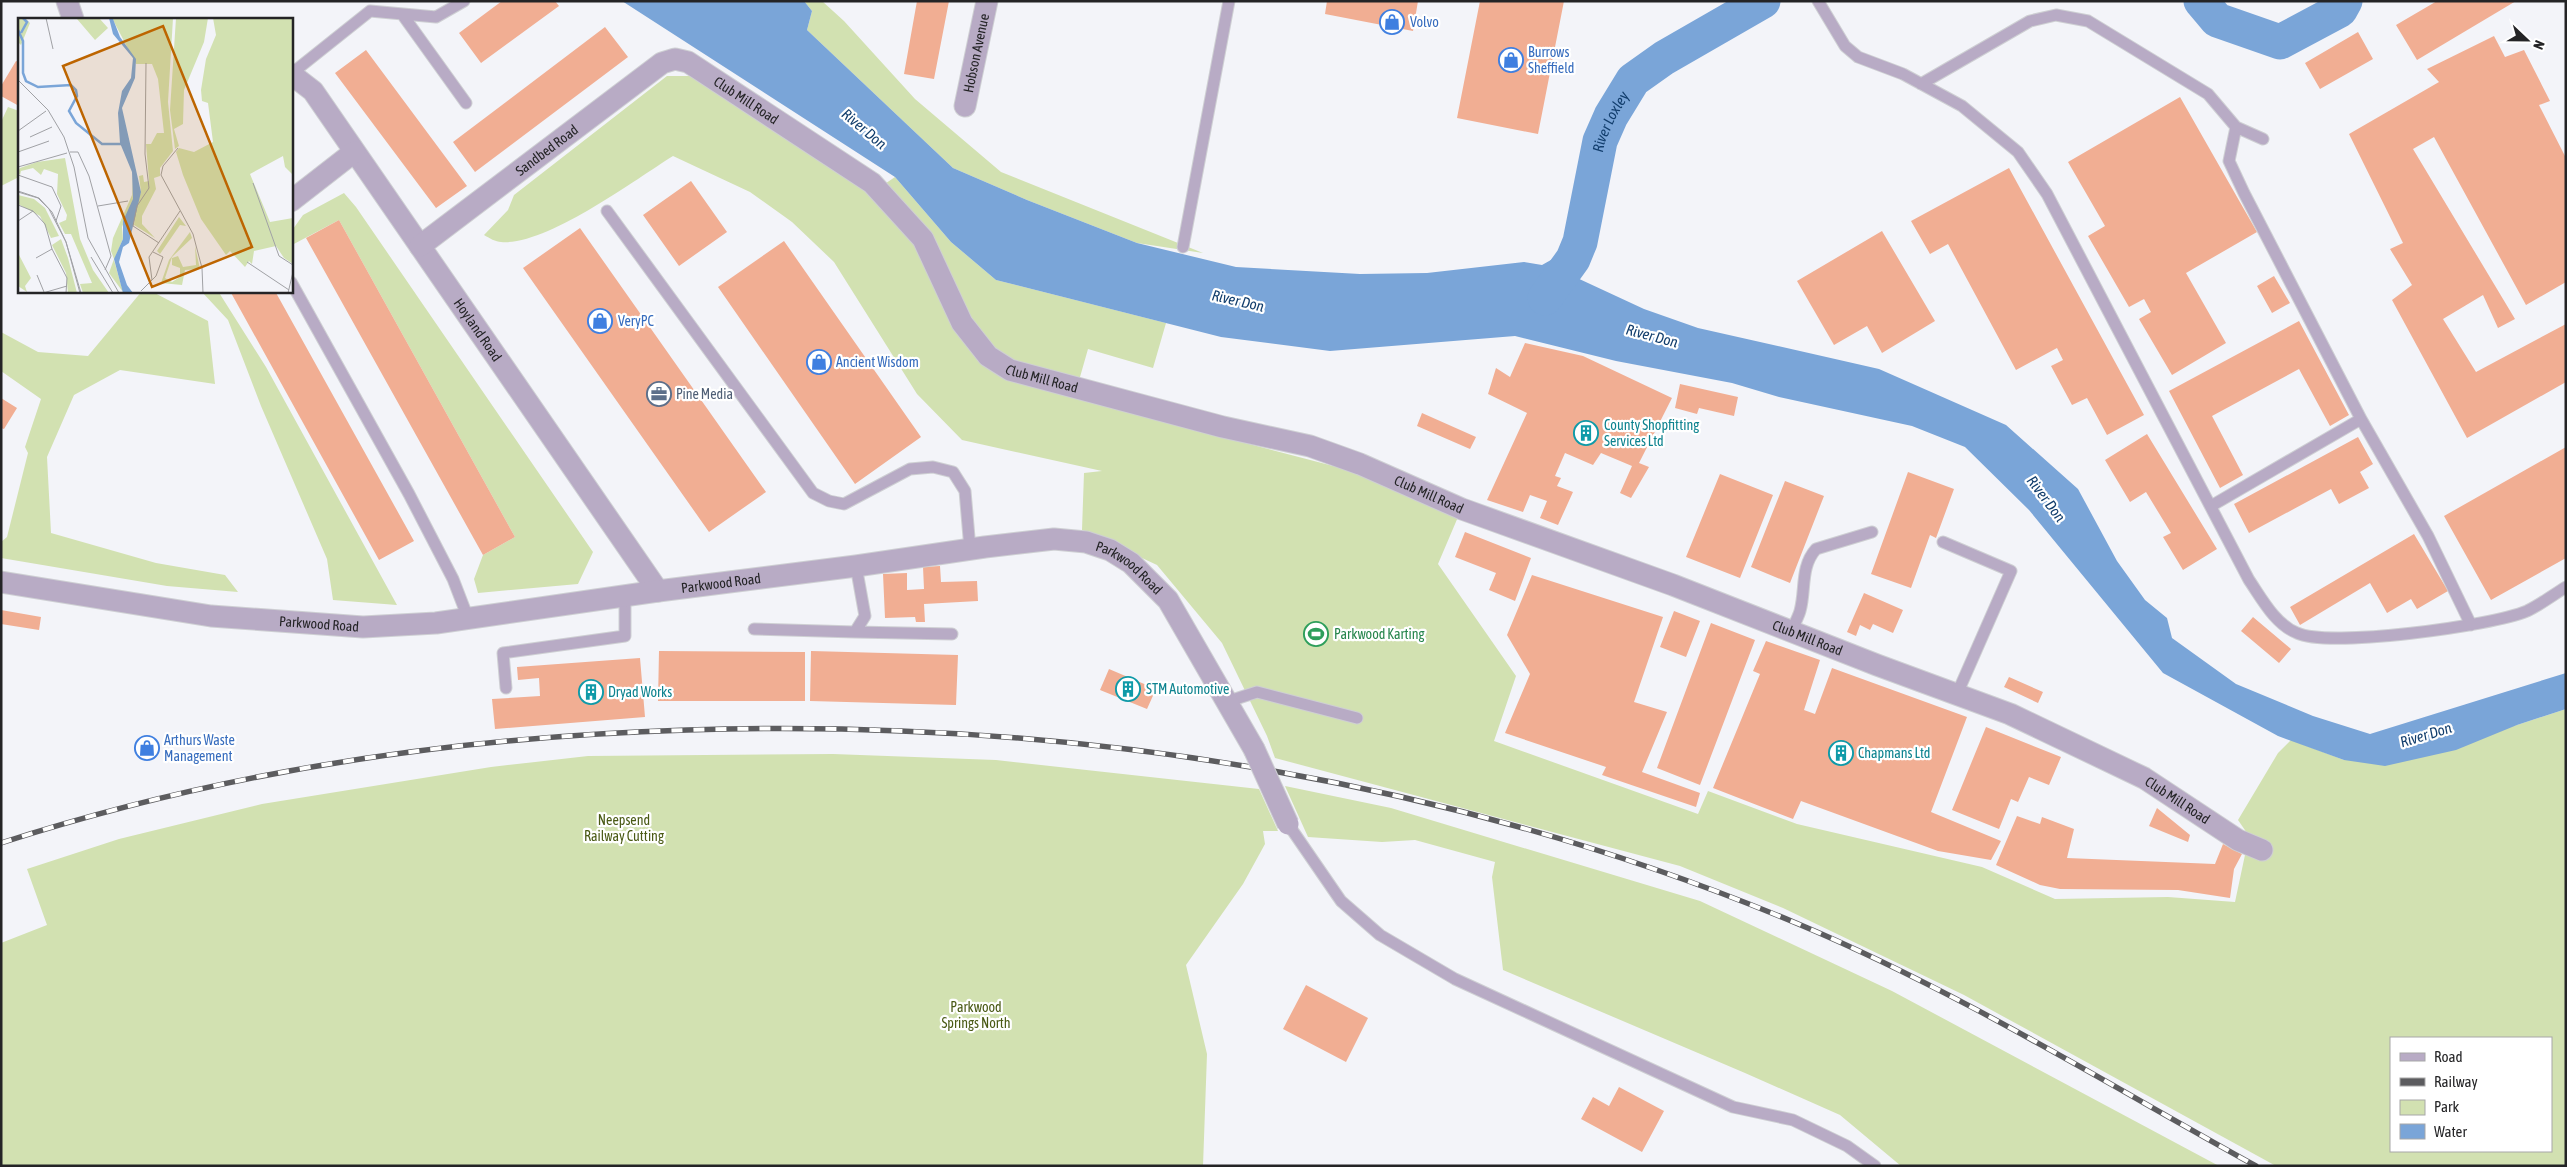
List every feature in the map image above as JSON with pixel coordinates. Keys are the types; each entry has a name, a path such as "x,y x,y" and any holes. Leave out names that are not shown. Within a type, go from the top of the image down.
{"street":[{"path":"67,1 73,18"},
{"name":"Hobson Avenue","path":"965,106 987,1"},
{"name":"Sandbed Road","path":"420,246 662,63 675,59"},
{"name":"Club Mill Road","path":"675,59 688,62 872,183 923,239 962,323 988,356 1010,370 1223,427 1310,446 1360,464 1462,509 1792,630 1877,665 2010,714 2106,758 2144,778 2238,840 2262,850"},
{"name":"Hoyland Road","path":"292,75 312,91 658,591"},
{"path":"292,200 354,152"},
{"name":"Parkwood Road","path":"1,582 211,616 363,627 436,623 658,591 1054,539 1086,542 1110,550 1132,563 1168,600 1254,749 1288,824"}],"lane":[{"path":"292,73 370,11 436,17 464,1"},
{"path":"1183,248 1229,1"},
{"path":"1819,2 1845,46 1858,57 1903,74 1962,106 2018,152 2048,194 2249,580 2275,617 2297,634 2343,640 2471,625 2526,611 2566,587"},
{"path":"402,14 466,103"},
{"path":"1921,84 2030,21 2056,15 2088,21 2208,94 2236,127 2263,139"},
{"path":"2236,127 2230,161 2244,193 2361,419 2428,536 2471,625"},
{"path":"607,210 813,493 829,501 844,504 910,469 933,466 952,472 965,491 970,549"},
{"path":"292,284 413,502 453,579 468,618"},
{"path":"2211,506 2361,419"},
{"path":"1792,630 1800,611 1805,568 1811,555 1816,549 1872,532"},
{"path":"1943,542 2011,571 1957,694"},
{"path":"855,632 864,616 856,566"},
{"path":"506,688 503,653 625,636 624,596"},
{"path":"754,629 952,634"},
{"path":"1226,702 1257,692 1357,718"},
{"path":"1288,824 1341,901 1380,935 1454,979 1732,1107 1793,1120 1847,1146 1875,1166"}],"green space":[{"path":"804,1 822,1 844,21 915,99 1001,172 1203,253 1137,243 1027,200 953,168 807,30 812,11"},
{"path":"667,76 691,76 870,194 895,177 951,242 996,280 1166,323 1153,368 1088,349 1074,398 1360,473 1458,517 1438,564 1516,676 1494,741 1698,814 1708,791 1797,824 1982,867 2055,899 2168,897 2235,902 2249,836 2238,820 2278,753 2291,740 2344,760 2517,725 2566,709 2566,1166 2276,1166 1964,995 1783,908 1680,866 1275,758 1267,736 1222,643 1157,565 1082,530 1084,473 1102,471 962,440 917,394 834,262 792,222 750,192 673,156 589,210 541,234 520,240 501,242 484,235 508,210 514,195"},
{"path":"8,107 18,111 18,178 1,186 1,122"},
{"path":"344,193 356,207 593,552 578,584 478,593 474,579 483,555 515,537 339,220 292,245 293,229 303,215"},
{"path":"141,292 153,292 208,321 215,384 120,370 74,395 47,457 51,533 156,563 225,575 238,592 167,586 1,558 1,542 7,537 28,453 25,447 41,399 1,371 1,332 38,352 88,356"},
{"path":"202,292 219,292 266,367 397,605 333,600 327,559 261,406 228,320"},
{"path":"833,754 996,760 1259,789 1278,831 1263,831 1265,844 1243,884 1186,965 1207,1054 1203,1166 1,1166 1,943 47,925 27,869 119,839 262,804 491,767 588,756"},
{"path":"1285,786 1391,808 1700,901 1892,991 2219,1166 1901,1166 1840,1115 1503,970 1492,877 1495,862 1415,840 1382,842 1308,837"}],"water":[{"name":"River Don","path":"622,1 804,1 812,11 807,30 953,168 1027,200 1137,243 1236,267 1360,274 1427,273 1524,262 1542,265 1558,256 1581,262 1575,277 1644,309 1698,328 1879,369 2006,425 2078,489 2117,561 2145,600 2167,618 2172,638 2236,684 2313,716 2370,734 2566,673 2566,709 2517,725 2456,750 2385,766 2344,760 2278,736 2163,673 2029,510 1965,447 1912,426 1779,397 1732,383 1616,361 1515,336 1330,351 1221,337 996,280 951,242 895,177"}],"building":[{"path":"502,1 555,1 559,6 481,63 459,33"},
{"path":"917,1 949,1 934,79 904,74"},
{"name":"Volvo","path":"1327,1 1418,1 1413,31 1325,14"},
{"name":"Burrows Sheffield","path":"1480,1 1564,1 1538,134 1457,118"},
{"path":"2437,1 2516,1 2417,60 2396,25"},
{"path":"605,27 628,57 475,172 453,142"},
{"path":"2358,32 2373,59 2320,89 2305,63"},
{"path":"2494,36 2505,57 2524,50 2550,101 2539,105 2566,158 2566,282 2526,305 2434,137 2413,149 2515,319 2498,328 2483,295 2443,319 2476,372 2566,324 2566,382 2467,438 2392,300 2412,285 2390,249 2403,243 2349,134 2439,82 2427,69"},
{"path":"366,50 467,186 436,208 335,73"},
{"path":"16,61 18,62 18,105 1,96 1,86"},
{"path":"2180,97 2257,232 2186,273 2226,343 2172,375 2139,319 2151,312 2144,299 2129,307 2088,236 2105,226 2068,162"},
{"path":"2009,168 2144,415 2107,435 2087,398 2072,405 2051,366 2063,360 2057,348 2016,370 1948,244 1930,254 1911,221"},
{"path":"691,181 727,232 679,266 643,215"},
{"path":"339,220 515,537 483,555 306,238"},
{"path":"580,228 766,492 709,532 523,268"},
{"path":"1882,231 1935,321 1882,353 1867,326 1834,345 1797,281"},
{"name":"Ancient Wisdom","path":"784,241 921,437 855,484 718,287"},
{"path":"2274,276 2290,303 2272,313 2257,286"},
{"path":"231,292 276,292 414,541 379,560"},
{"path":"2299,321 2349,415 2330,426 2299,369 2212,416 2243,475 2220,488 2169,391"},
{"name":"County Shopfitting Services Ltd","path":"1525,343 1583,356 1672,398 1639,463 1649,467 1631,498 1620,493 1632,466 1601,453 1593,465 1565,453 1555,476 1561,478 1557,486 1573,492 1558,525 1540,518 1547,501 1530,495 1523,512 1487,500 1527,413 1488,394 1496,368 1510,377"},
{"path":"1680,384 1738,397 1734,416 1699,408 1697,414 1675,408"},
{"path":"1,398 17,408 4,429 1,428"},
{"path":"1422,413 1476,437 1470,449 1417,426"},
{"path":"2147,434 2217,549 2183,570 2163,537 2171,533 2146,492 2130,502 2105,460"},
{"path":"2358,437 2373,464 2360,472 2369,488 2339,504 2331,489 2249,533 2234,504"},
{"path":"2566,447 2566,558 2491,600 2444,516"},
{"path":"1908,472 1954,489 1936,538 1930,535 1911,588 1871,574"},
{"path":"1720,474 1773,495 1740,578 1686,557"},
{"path":"1785,481 1824,496 1790,583 1751,567"},
{"path":"1465,532 1531,558 1515,601 1489,590 1496,573 1455,557"},
{"path":"2414,534 2448,591 2417,609 2411,599 2387,613 2370,583 2300,625 2290,607"},
{"path":"940,566 941,582 977,581 978,601 924,604 925,622 916,622 915,617 885,618 883,574 907,573 907,590 924,589 923,567"},
{"path":"1532,575 1663,617 1634,702 1667,712 1642,772 1700,793 1696,807 1602,775 1606,767 1505,733 1530,674 1507,635"},
{"path":"1864,593 1903,610 1893,633 1873,624 1870,630 1860,625 1856,636 1847,632"},
{"path":"1,610 41,617 39,630 1,624"},
{"path":"1674,611 1700,621 1686,657 1660,647"},
{"path":"2253,617 2291,649 2279,663 2241,631"},
{"path":"1711,623 1755,640 1700,785 1657,768"},
{"name":"Chapmans Ltd","path":"1766,641 1820,660 1804,710 1815,714 1832,668 1967,717 1931,812 2001,841 1991,860 1938,851 1801,801 1793,819 1713,788 1760,674 1753,671"},
{"path":"659,651 805,652 805,701 658,701"},
{"path":"811,651 958,655 956,705 810,701"},
{"name":"Dryad Works","path":"640,658 645,717 495,729 492,699 540,696 539,678 518,680 517,667"},
{"name":"STM Automotive","path":"1109,669 1156,689 1147,709 1100,690"},
{"path":"2009,677 2043,692 2038,703 2004,687"},
{"path":"1986,727 2061,757 2049,785 2029,777 2018,802 2011,799 1999,829 1952,810"},
{"path":"2157,808 2190,835 2188,842 2149,826"},
{"path":"2017,816 2040,824 2042,817 2074,829 2067,858 2215,864 2223,844 2242,854 2234,869 2230,898 2178,890 2060,889 2040,885 1996,865"},
{"path":"1306,985 1368,1018 1346,1062 1283,1029"},
{"path":"1619,1087 1664,1111 1642,1152 1581,1119 1593,1097 1609,1106"}],"waterway":[{"name":"River Loxley","path":"1545,298 1573,259 1580,242 1600,141 1611,116 1633,80 1664,58 1763,1"},
{"name":"River Loxley","path":"2201,1 2217,20 2280,42 2340,10 2345,1"}],"railway":[{"path":"1,843 85,818 255,777 340,762 426,750 513,740 600,734 687,730 829,729 970,735 1112,747 1252,767 1391,795 1528,830 1664,872 1796,923 1914,977 1972,1007 2256,1166"}],"place":[{"name":"Volvo","path":"1392,22"},
{"name":"Burrows Sheffield","path":"1511,60"},
{"name":"VeryPC","path":"600,321"},
{"name":"Ancient Wisdom","path":"819,362"},
{"name":"Pine Media","path":"659,394"},
{"name":"County Shopfitting Services Ltd","path":"1586,433"},
{"name":"Parkwood Karting","path":"1316,634"},
{"name":"STM Automotive","path":"1128,689"},
{"name":"Dryad Works","path":"591,692"},
{"name":"Arthurs Waste Management","path":"147,748"},
{"name":"Chapmans Ltd","path":"1841,753"}],"park label":[{"name":"Neepsend Railway Cutting","path":"624,828"},
{"name":"Parkwood Springs North","path":"976,1016"}]}
